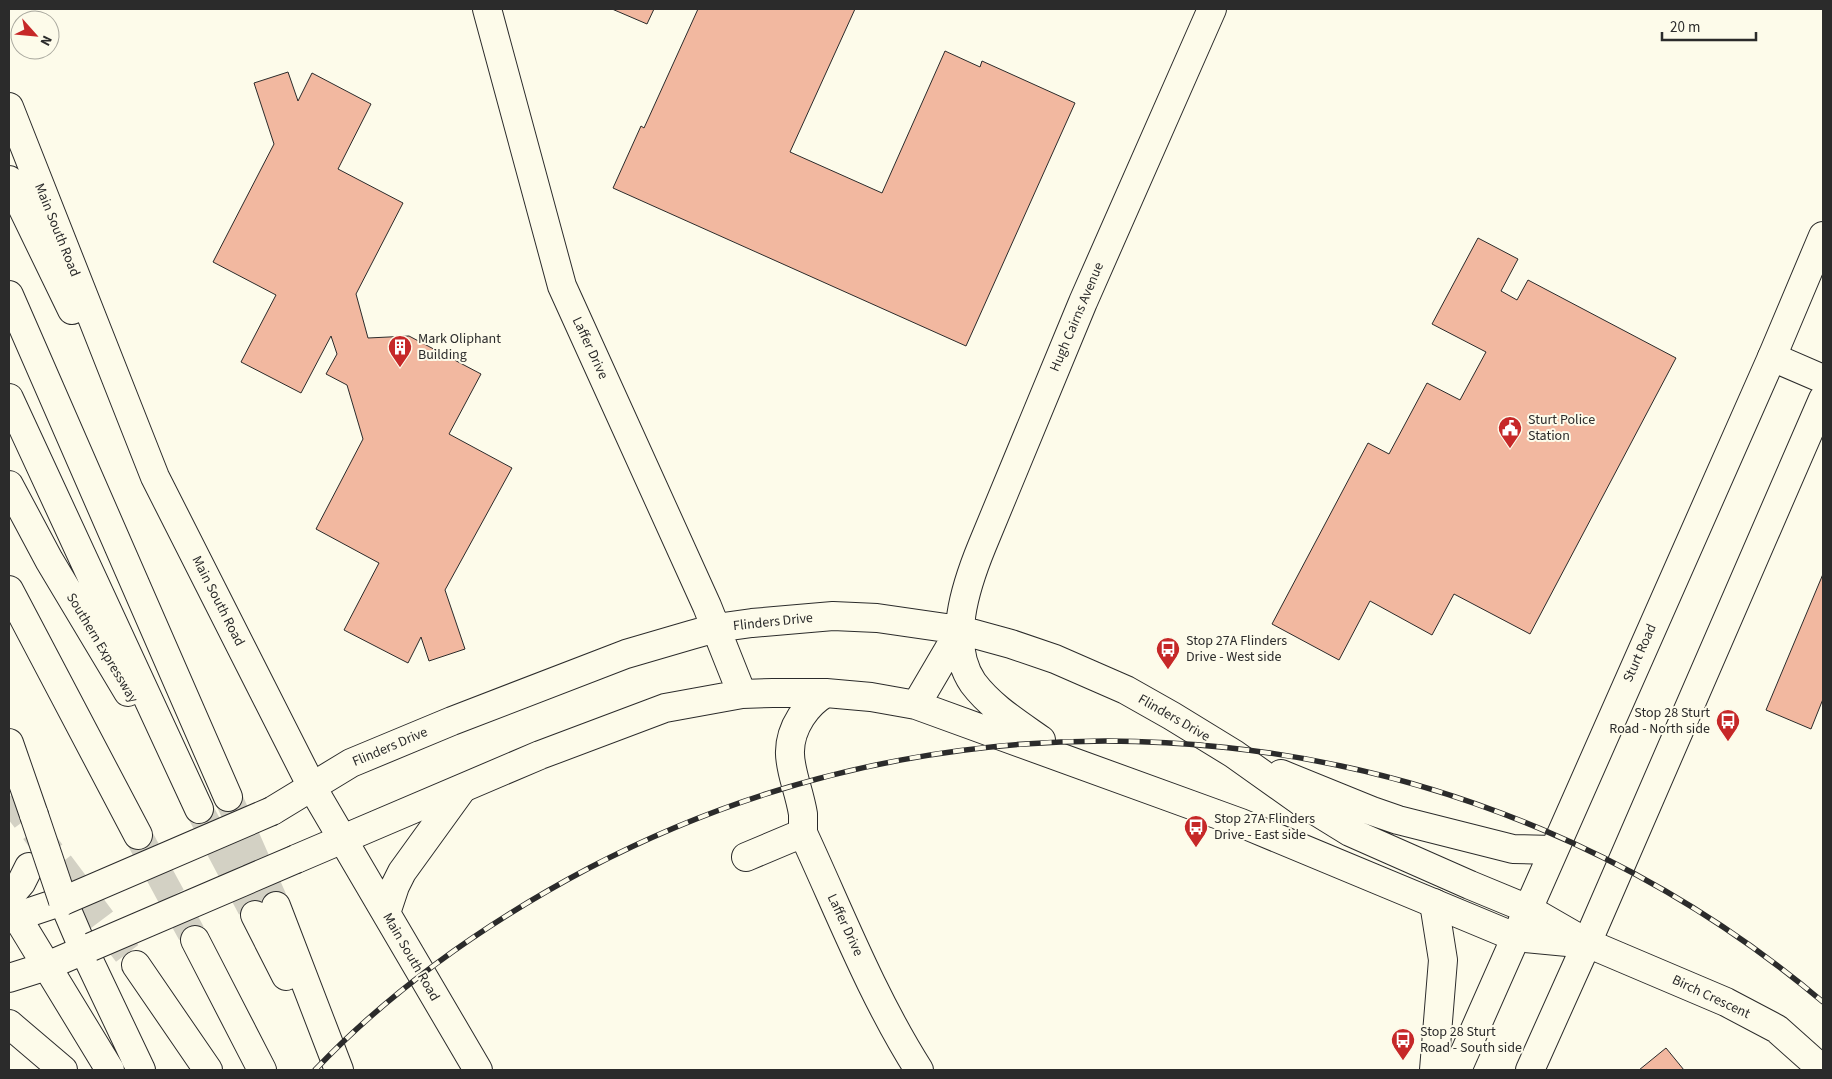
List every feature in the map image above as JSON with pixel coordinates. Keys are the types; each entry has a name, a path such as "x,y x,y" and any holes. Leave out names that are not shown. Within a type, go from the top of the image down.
{"main road":[{"name":"Laffer Drive","path":"487,9 562,286 716,628 742,694"},
{"name":"Hugh Cairns Avenue","path":"960,630 969,580 982,546 1083,302 1212,9"},
{"name":"Main South Road","path":"9,107 155,477 312,787 478,1070"},
{"path":"9,180 155,477"},
{"name":"Sturt Road","path":"1457,1070 1772,357 1823,236"},
{"path":"9,295 228,797"},
{"path":"1772,357 1823,379"},
{"name":"Southern Expressway","path":"9,398 199,809 49,560 9,485"},
{"path":"1530,1070 1823,400"},
{"path":"9,590 138,834"},
{"name":"Flinders Drive","path":"11,909 64,908 272,811 351,763 494,704 650,646 716,628 833,616 877,618 960,630 1011,644 1088,672 1126,690 1172,716 1234,754 1304,803 1350,832 1528,909 1587,943"},
{"path":"916,705 960,630"},
{"path":"960,630 959,645 966,669 982,694 997,708 1067,759"},
{"path":"9,978 47,966 540,755 643,715 664,708 742,694 826,693 871,696 916,705 1241,823 1515,937 1587,943"},
{"path":"746,857 803,833 803,814 789,759 790,743 794,729 804,712 818,697 826,693"},
{"path":"9,743 64,908 87,948 141,1070"},
{"path":"1234,754 1398,820 1514,849 1553,850"},
{"path":"386,913 402,872 462,789"},
{"path":"34,815 36,843 33,858 11,909 110,1070"},
{"name":"Laffer Drive","path":"803,833 878,996 919,1070"},
{"path":"1434,903 1443,960 1434,1070"},
{"path":"265,911 338,1070"},
{"path":"195,940 262,1070"},
{"name":"Birch Crescent","path":"1587,943 1726,1002 1777,1029 1823,1070"},
{"path":"136,965 208,1070"},
{"path":"9,1024 63,1070"}],"building":[{"path":"612,9 654,9 647,24"},
{"path":"698,9 855,9 790,152 882,193 945,51 980,67 982,61 1075,103 966,346 613,188 641,126 644,128"},
{"name":"Mark Oliphant Building","path":"288,72 298,101 312,73 371,104 338,169 403,203 356,294 368,338 409,336 481,374 449,434 512,468 445,590 465,649 429,661 421,637 408,663 344,630 379,563 316,529 363,439 347,385 326,374 337,354 331,336 301,393 241,362 276,295 213,262 274,144 254,83"},
{"name":"Sturt Police Station","path":"1478,238 1518,259 1501,291 1517,300 1528,280 1676,358 1530,634 1454,594 1432,635 1370,601 1339,660 1272,624 1368,443 1389,454 1427,383 1460,400 1486,352 1432,324"},
{"path":"1823,574 1823,699 1811,729 1766,710"},
{"path":"1666,1048 1684,1070 1639,1070"}],"tunnel":[{"path":"9,797 136,965"},
{"path":"228,797 276,906"},
{"path":"199,809 255,915"},
{"path":"138,835 195,940"}],"railway":[{"path":"315,1070 377,1011 444,958 515,910 589,868 742,802 902,760 1064,742 1226,748 1386,777 1541,829 1687,904 1823,1002"}],"place":[{"name":"Mark Oliphant Building","path":"400,368"},
{"name":"Sturt Police Station","path":"1510,449"},
{"name":"Stop 27A Flinders Drive - West side","path":"1168,670"},
{"name":"Stop 28 Sturt Road - North side","path":"1728,742"},
{"name":"Stop 27A Flinders Drive - East side","path":"1196,848"},
{"name":"Stop 28 Sturt Road - South side","path":"1403,1061"}]}
